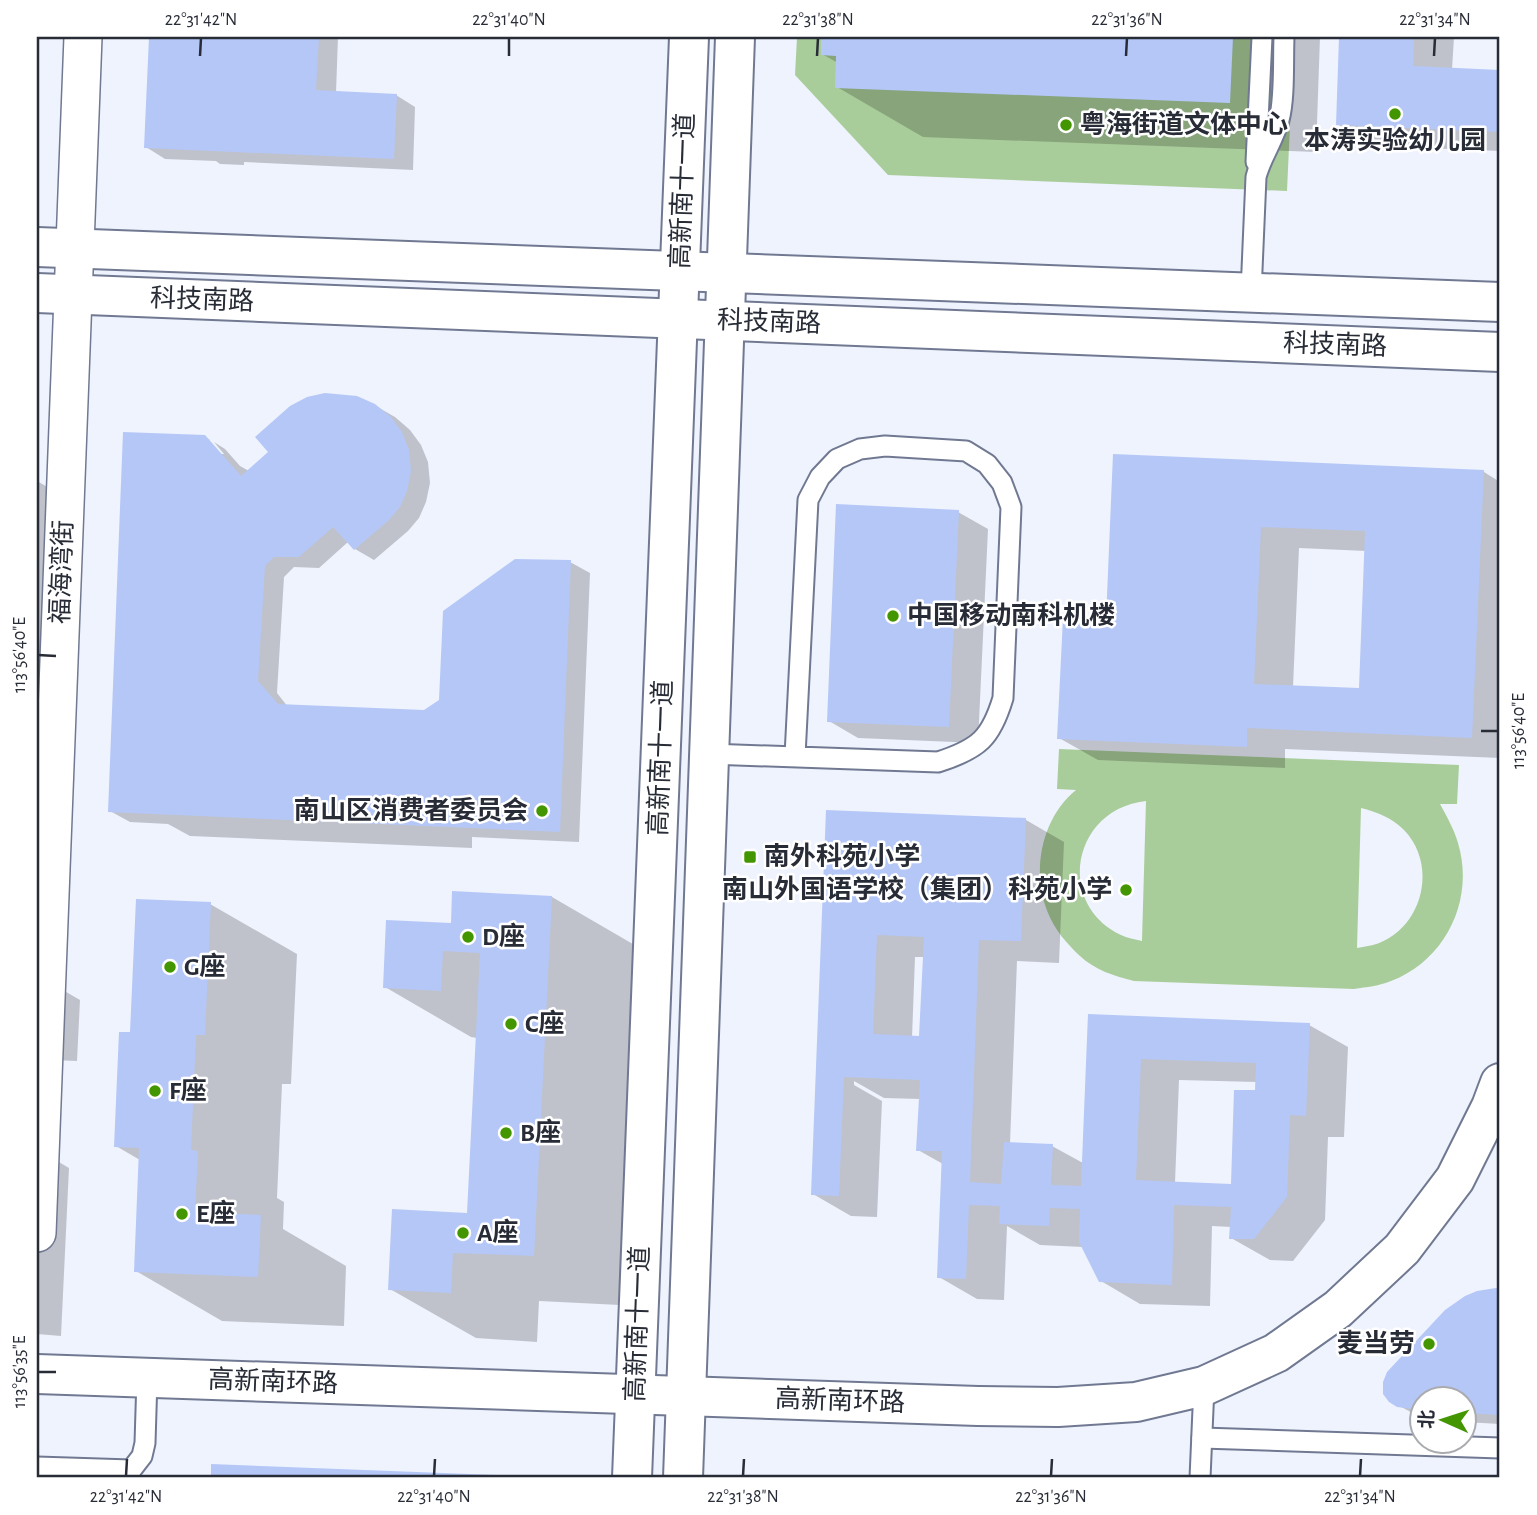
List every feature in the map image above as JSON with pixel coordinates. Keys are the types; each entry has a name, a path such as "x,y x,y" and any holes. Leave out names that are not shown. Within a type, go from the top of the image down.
{"street":[{"name":"福海湾街","path":"37,1233 55,294 74,248 83,37"},
{"name":"高新南十一道","path":"632,1478 689,37"},
{"name":"高新南十一道","path":"683,1478 735,37"},
{"name":"科技南路","path":"37,247 1500,302"},
{"name":"科技南路","path":"55,294 1500,352"},
{"name":"高新南环路","path":"37,1374 978,1406 1058,1407 1136,1402 1204,1386 1276,1353 1338,1309 1402,1249 1455,1179 1500,1083"}],"lane":[{"path":"1251,293 1262,37"},
{"path":"1256,177 1280,118 1284,37"},
{"path":"709,754 939,762 962,755 982,741 996,721 1003,698 1011,506 1003,483 987,464 966,451 884,446 860,449 837,459 820,477 808,499 796,756"},
{"path":"37,1467 128,1474 142,1456 145,1443 147,1378"},
{"path":"1200,1478 1204,1386"},
{"path":"1202,1438 1500,1448"}],"green space":[{"name":"粤海街道文体中心","path":"797,37 1294,37 1287,191 888,175 795,75"},
{"path":"1059,749 1459,765 1457,804 1440,804 1456,838 1462,864 1459,906 1441,943 1427,958 1410,971 1377,985 1354,989 1134,981 1119,977 1098,969 1070,947 1048,913 1040,881 1042,847 1054,815 1076,790 1057,789","holes":["1146,801 1142,940 1142,941 1121,935 1100,921 1087,902 1080,881 1081,859 1088,839 1102,821 1121,808","1361,808 1384,816 1404,830 1415,845 1421,861 1422,879 1414,912 1403,926 1390,938 1357,948"]}],"building":[{"path":"149,37 319,37 316,90 397,94 394,159 144,148"},
{"path":"821,37 1233,37 1230,103 835,88 836,56 821,55"},
{"path":"1339,37 1414,37 1413,66 1500,70 1500,132 1336,125"},
{"path":"325,393 357,396 375,404 391,417 402,432 409,450 411,471 407,491 400,507 389,520 354,550 333,527 299,557 274,557 265,566 258,681 278,704 424,710 439,700 443,611 515,559 571,560 560,832 108,812 123,432 205,435 241,476 268,452 255,437 290,406 307,397"},
{"path":"1113,454 1484,470 1472,738 1247,728 1247,747 1057,739 1063,618 1106,619","holes":["1261,527 1365,531 1359,688 1254,684"]},
{"name":"中国移动南科机楼","path":"836,504 959,510 949,727 827,722"},
{"path":"826,810 1026,818 1021,941 979,940 970,1182 1001,1184 1004,1142 1053,1144 1051,1185 1081,1186 1088,1014 1310,1023 1306,1116 1290,1115 1287,1197 1254,1239 1229,1239 1231,1207 1174,1205 1172,1285 1099,1282 1079,1242 1080,1209 1050,1208 1049,1226 999,1224 1000,1206 969,1205 966,1279 937,1278 942,1151 916,1151 920,1080 844,1077 839,1196 811,1195","holes":["877,935 924,937 919,1036 873,1034","1141,1059 1256,1063 1255,1090 1234,1090 1231,1184 1136,1180"]},
{"path":"452,891 552,896 534,1256 453,1253 451,1293 388,1290 392,1209 467,1213 480,953 443,951 441,991 383,988 386,920 451,923"},
{"path":"136,899 211,902 205,1035 196,1035 191,1150 198,1151 195,1212 261,1215 258,1277 134,1272 139,1148 114,1147 119,1032 130,1032"},
{"path":"1500,1289 1500,1415 1478,1414 1478,1386 1408,1386 1408,1408 1397,1407 1389,1402 1383,1394 1383,1382 1387,1372 1445,1310 1477,1291"},
{"path":"211,1464 495,1475 509,1478 211,1478"}],"place":[{"name":"本涛实验幼儿园","path":"1395,114"},
{"name":"粤海街道文体中心","path":"1066,125"},
{"name":"中国移动南科机楼","path":"893,616"},
{"name":"南山区消费者委员会","path":"542,811"},
{"name":"南外科苑小学","path":"750,857"},
{"name":"南山外国语学校（集团）科苑小学","path":"1126,890"},
{"name":"D座","path":"468,937"},
{"name":"G座","path":"170,967"},
{"name":"C座","path":"511,1024"},
{"name":"F座","path":"155,1091"},
{"name":"B座","path":"506,1133"},
{"name":"E座","path":"182,1214"},
{"name":"A座","path":"463,1233"},
{"name":"麦当劳","path":"1429,1344"}]}
